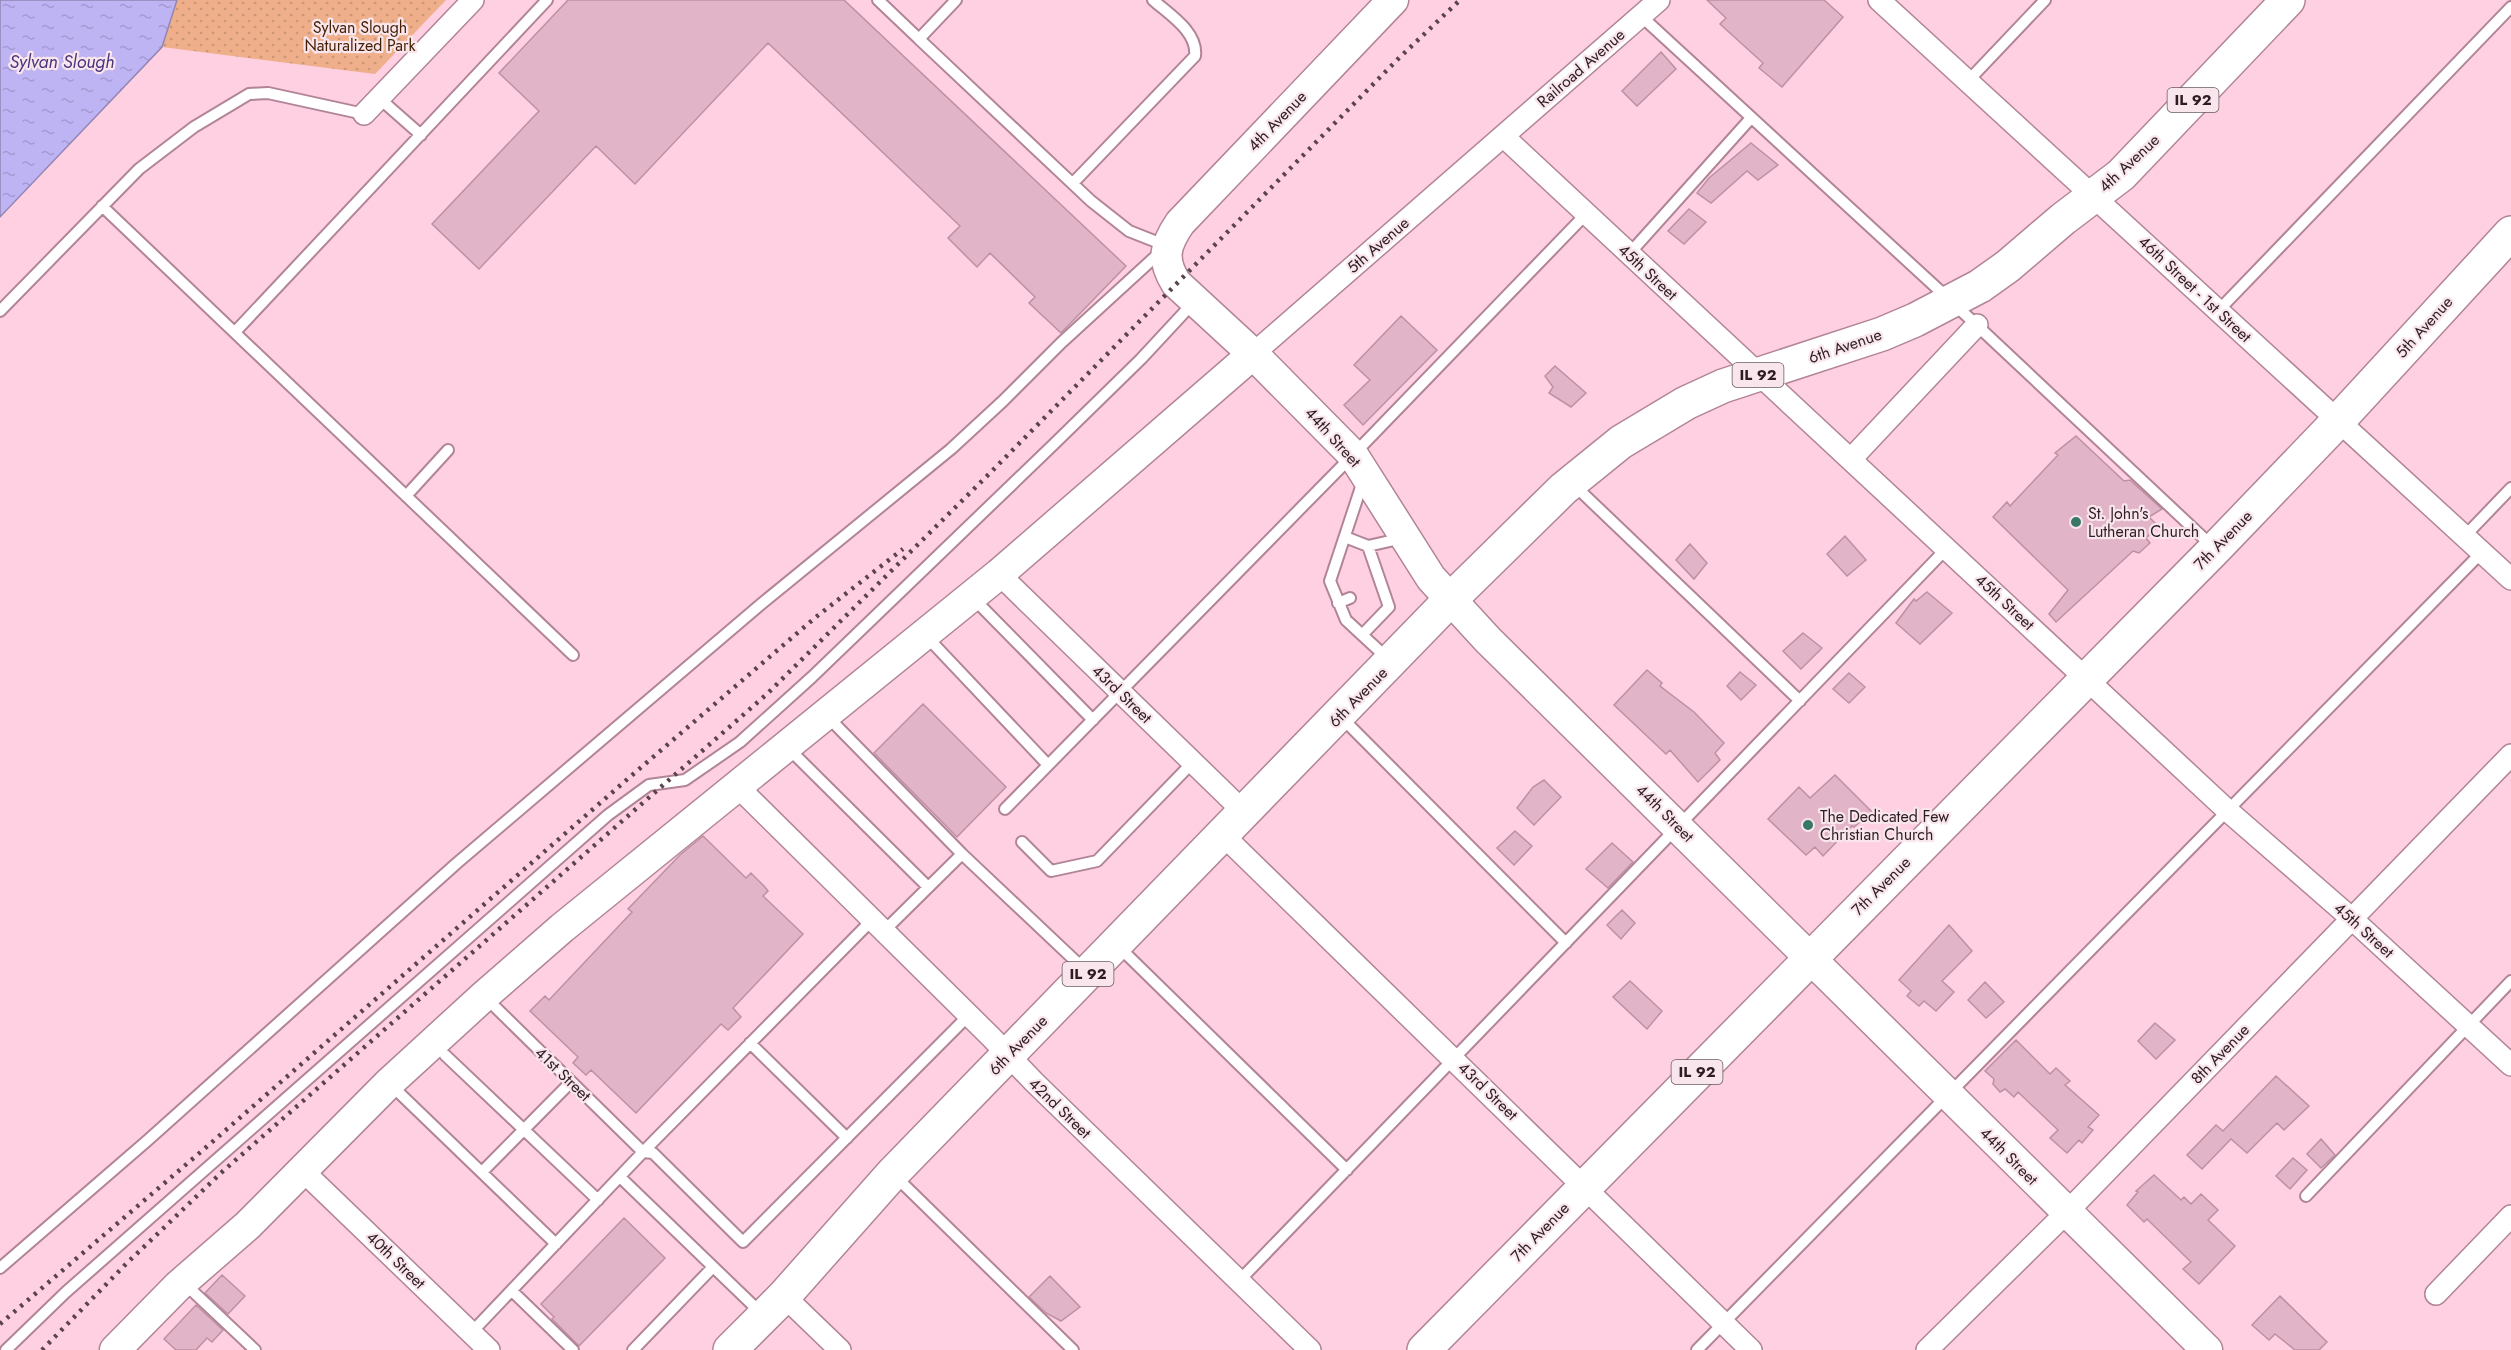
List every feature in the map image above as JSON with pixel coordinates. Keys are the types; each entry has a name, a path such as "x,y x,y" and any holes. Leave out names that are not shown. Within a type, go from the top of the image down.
{"main road":[{"name":"4th Avenue","path":"2094,196 2121,175 2288,0"},
{"name":"6th Avenue","path":"730,1350 774,1306 893,1173 1340,716 1450,600 1571,482 1621,442 1686,404 1724,386 1882,334 1952,302 2008,266 2094,196"},
{"name":"5th Avenue","path":"2338,421 2511,233"},
{"name":"7th Avenue","path":"1424,1350 2086,677 2215,549 2338,421"}],"street":[{"path":"364,114 472,0"},
{"name":"4th Avenue","path":"1167,246 1180,223 1393,0"},
{"name":"Railroad Avenue","path":"1503,136 1659,0"},
{"name":"46th Street - 1st Street","path":"1880,0 2511,579"},
{"name":"45th Street","path":"1503,136 2229,811 2351,918 2511,1065"},
{"name":"5th Avenue","path":"1253,354 1503,136"},
{"name":"44th Street","path":"1167,246 1167,266 1176,283 1253,354 1359,464 1431,578 1450,600 2207,1350"},
{"path":"1851,459 1977,325"},
{"path":"115,1350 183,1281 248,1225 389,1083 484,996 562,928 999,574 1253,354"},
{"name":"43rd Street","path":"999,574 1193,762 1234,824 1455,1059 1751,1350"},
{"name":"8th Avenue","path":"1927,1350 2067,1212 2511,755"},
{"name":"42nd Street","path":"737,786 1008,1056 1310,1350"},
{"name":"40th Street","path":"302,1170 489,1350"},
{"path":"2436,1294 2511,1216"},
{"path":"774,1306 840,1350"}],"lane":[{"path":"234,332 547,0"},
{"path":"0,1268 148,1140 466,856 760,605 951,449 1061,343 1167,246 1129,231 1091,201 878,0"},
{"path":"919,39 956,0"},
{"path":"1072,183 1195,56 1196,46 1188,33 1154,0"},
{"path":"1969,80 2045,0"},
{"path":"2218,311 2511,7"},
{"path":"1641,16 1977,325 2215,549"},
{"path":"0,312 139,169 194,127 249,94 268,93 364,114"},
{"path":"379,98 421,135"},
{"path":"1629,254 1751,118"},
{"path":"102,206 573,655"},
{"path":"1005,809 1120,692 1359,464 1586,214"},
{"path":"6,1350 66,1292 622,804 650,785 685,780 740,742 812,677 1053,445 1142,358 1176,319 1196,301"},
{"path":"406,496 448,450"},
{"path":"1359,464 1345,537 1330,581 1346,620 1392,662"},
{"path":"1571,482 1800,700"},
{"path":"2464,537 2511,488"},
{"path":"1345,537 1368,546 1405,537"},
{"path":"1363,634 1389,607 1376,584 1368,546"},
{"path":"1238,1282 1947,548"},
{"path":"1697,1350 2482,552"},
{"path":"971,596 1093,720"},
{"path":"1338,603 1350,598"},
{"path":"924,634 1048,765"},
{"path":"826,714 962,854 1089,973"},
{"path":"1340,716 1566,943"},
{"path":"786,746 928,887"},
{"path":"1022,842 1052,871 1097,861 1193,762"},
{"path":"471,1333 750,1043 877,926 928,887 962,854"},
{"path":"1116,945 1347,1170"},
{"path":"2306,1196 2511,981"},
{"name":"41st Street","path":"484,996 643,1152 653,1153 743,1242 847,1138"},
{"path":"750,1043 847,1138 969,1015"},
{"path":"445,1055 598,1200"},
{"path":"482,1172 571,1082"},
{"path":"389,1083 556,1244"},
{"path":"893,1173 1073,1350"},
{"path":"620,1177 713,1267 774,1306"},
{"path":"633,1350 713,1267"},
{"path":"183,1281 255,1350"},
{"path":"512,1291 573,1350"}],"green space":[{"name":"Sylvan Slough Naturalized Park","path":"177,0 446,0 375,74 162,47"}],"water":[{"name":"Sylvan Slough","path":"0,0 177,0 162,47 0,217"}],"building":[{"path":"568,0 844,0 1126,266 1061,333 1029,303 1035,297 990,253 977,267 948,238 960,226 768,43 635,184 596,146 479,269 432,224 539,111 499,73"},
{"path":"1707,0 1824,0 1843,17 1782,87 1759,68 1763,63 1720,24 1726,18"},
{"path":"1661,52 1676,69 1637,106 1622,91"},
{"path":"1751,143 1778,165 1758,180 1747,171 1711,203 1697,193 1709,178"},
{"path":"1689,209 1706,222 1684,244 1668,231"},
{"path":"1401,316 1437,350 1363,425 1344,405 1370,380 1354,365"},
{"path":"1555,366 1586,393 1571,407 1549,393 1553,387 1545,376"},
{"name":"St. John's Lutheran Church","path":"2076,436 2124,481 2130,480 2162,509 2149,517 2158,526 2146,538 2150,543 2139,553 2133,551 2056,622 2049,614 2068,590 1993,517 2007,502 2010,506 2058,455 2055,453"},
{"path":"1845,536 1866,560 1847,576 1827,554"},
{"path":"1690,544 1707,563 1694,579 1676,560"},
{"path":"1927,592 1952,613 1920,644 1896,623 1914,599 1916,601"},
{"path":"1803,633 1822,648 1801,669 1783,651"},
{"path":"1647,670 1662,683 1660,686 1694,712 1724,743 1715,753 1720,760 1698,782 1670,750 1666,754 1614,705"},
{"path":"1740,672 1756,685 1741,700 1727,686"},
{"path":"1849,673 1865,687 1849,703 1833,689"},
{"path":"923,704 1006,787 957,837 874,753"},
{"name":"The Dedicated Few Christian Church","path":"1835,775 1872,812 1854,827 1852,826 1823,856 1815,847 1806,855 1768,819 1799,787 1810,798"},
{"path":"1544,780 1561,797 1534,825 1517,808 1533,787"},
{"path":"1515,831 1532,846 1514,865 1497,848"},
{"path":"703,836 746,878 751,873 768,891 763,896 803,934 733,1008 741,1017 728,1030 721,1024 636,1113 591,1070 586,1075 573,1063 578,1057 530,1011 545,996 549,1000 632,912 628,909 680,855"},
{"path":"1612,843 1633,862 1608,888 1586,869"},
{"path":"1622,910 1635,923 1621,939 1607,925"},
{"path":"1949,925 1972,951 1942,981 1954,992 1936,1011 1924,1001 1919,1006 1907,996 1911,991 1899,980"},
{"path":"1630,981 1662,1011 1647,1029 1613,997"},
{"path":"1985,982 2004,1002 1986,1018 1968,1000"},
{"path":"2155,1023 2175,1040 2156,1059 2138,1041"},
{"path":"2016,1040 2050,1074 2056,1068 2070,1081 2065,1085 2099,1115 2088,1127 2093,1130 2082,1143 2079,1140 2067,1153 2050,1138 2058,1130 2018,1092 2014,1097 2005,1089 2000,1092 1993,1084 1994,1079 1985,1071"},
{"path":"2276,1076 2309,1106 2284,1130 2277,1123 2247,1153 2231,1139 2202,1169 2187,1155 2216,1125 2223,1131"},
{"path":"2321,1139 2335,1155 2321,1168 2307,1154"},
{"path":"2293,1158 2307,1170 2290,1189 2276,1176"},
{"path":"2154,1175 2181,1200 2184,1197 2191,1204 2201,1194 2218,1210 2208,1220 2235,1246 2199,1284 2183,1269 2191,1262 2147,1219 2144,1222 2127,1205 2138,1192 2136,1191"},
{"path":"624,1218 665,1258 579,1346 552,1319 554,1317 541,1304"},
{"path":"222,1275 245,1296 228,1314 205,1293"},
{"path":"1050,1276 1080,1307 1061,1321 1046,1313 1029,1297"},
{"path":"2280,1296 2327,1342 2319,1350 2295,1350 2275,1334 2269,1340 2252,1325"},
{"path":"196,1305 223,1330 212,1342 207,1338 196,1350 176,1350 164,1339"}],"railway":[{"path":"42,1350 126,1264 222,1172 767,694 991,472 1398,59 1460,0"},
{"path":"0,1324 816,617 903,549"}],"place":[{"name":"St. John's Lutheran Church","path":"2076,522"},
{"name":"The Dedicated Few Christian Church","path":"1808,825"}]}
